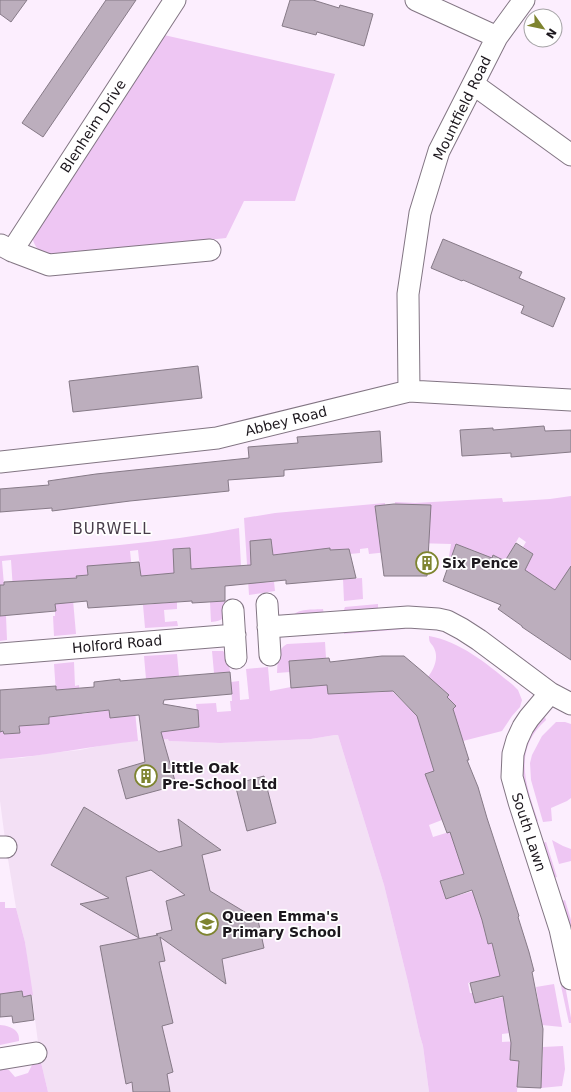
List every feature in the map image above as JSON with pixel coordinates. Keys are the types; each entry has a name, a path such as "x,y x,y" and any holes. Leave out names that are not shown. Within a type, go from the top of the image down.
{"street":[{"name":"Blenheim Drive","path":"175,0 6,248 49,265 210,250"},
{"path":"416,0 497,37"},
{"name":"Mountfield Road","path":"409,391 408,294 420,213 439,151 497,37 524,0"},
{"path":"473,84 571,155"},
{"name":"Abbey Road","path":"0,462 217,438 409,391 571,400"},
{"path":"267,604 270,655"},
{"path":"233,610 236,658"},
{"path":"268,627 408,617 443,620 471,634 550,694 571,704"},
{"name":"Holford Road","path":"0,654 235,635"},
{"name":"South Lawn","path":"550,694 523,727 512,754 512,776 562,936 571,979"},
{"path":"0,1059 36,1053"}],"shaded area":[{"path":"164,35 335,74 295,201 244,201 226,238 60,256 47,255 43,253 34,242 31,229"},
{"path":"571,496 571,579 565,575 555,590 542,581 534,593 524,572 533,554 523,547 526,542 519,537 505,561 493,555 489,564 475,551 456,544 447,569 451,544 415,543 397,527 395,502 415,503 502,498 503,502"},
{"path":"385,503 388,552 369,554 368,548 360,549 360,553 350,554 349,549 342,549 273,559 271,539 257,541 257,545 250,546 253,583 274,582 275,591 249,595 244,518 275,513"},
{"path":"239,528 241,566 230,567 231,586 225,586 191,570 190,548 173,549 175,573 141,577 138,550 130,551 132,570 102,565 87,567 88,575 76,576 78,599 73,600 76,634 54,636 53,616 55,616 55,603 14,605 11,560 2,561 4,585 0,585 0,556 150,542"},
{"path":"362,578 363,599 344,601 343,579"},
{"path":"225,601 225,616 220,620 211,622 210,602"},
{"path":"177,602 177,609 164,610 165,622 177,621 178,626 145,628 143,605"},
{"path":"378,604 378,610 343,612 345,607"},
{"path":"323,609 324,614 292,617 298,612"},
{"path":"0,616 6,616 7,640 0,641"},
{"path":"405,626 405,629 344,634 344,630"},
{"path":"429,636 453,643 474,655 513,685 518,690 522,700 520,707 502,731 463,741 457,723 433,725 421,730 428,752 442,768 467,760 470,768 437,779 445,804 437,807 442,820 429,825 433,837 462,828 475,870 441,881 446,899 473,891 485,928 488,944 492,943 500,976 468,983 470,993 473,993 475,1003 504,997 517,1032 502,1034 502,1042 519,1041 511,1047 510,1060 519,1061 517,1092 429,1092 423,1046 384,885 338,735 311,739 220,743 169,741 168,739 142,742 141,732 151,731 149,709 180,706 183,729 199,726 196,704 216,703 217,712 231,711 231,682 239,681 240,700 249,699 246,669 268,667 270,691 291,687 331,683 346,693 386,692 386,690 392,691 424,721 449,695 428,677 434,667 436,659 434,648 430,642","holes":["449,699 456,706 445,716"]},
{"path":"325,642 326,658 289,661 290,672 277,673 279,653 287,644"},
{"path":"212,651 223,651 225,653 230,672 214,673"},
{"path":"177,654 179,676 146,679 144,656"},
{"path":"74,662 75,686 79,685 82,714 109,710 110,718 120,717 120,709 132,682 138,741 34,756 0,759 0,732 3,731 4,734 20,733 17,696 34,725 49,724 49,717 72,715 70,693 56,693 54,664"},
{"path":"545,717 546,720 535,731 525,756 526,781 538,821 535,822 521,772 525,747 533,729"},
{"path":"556,722 571,724 571,798 551,808 552,821 543,822 531,780 530,763 532,755 542,736"},
{"name":"Queen Emma's Primary School","path":"338,735 384,885 423,1046 429,1092 48,1092 40,1058 25,942 16,908 6,847 0,801 0,759 21,758 142,740 142,742 169,739 169,741 220,743 311,739"},
{"path":"552,840 571,849 571,861 559,864"},
{"path":"546,842 557,877 553,878 542,843"},
{"path":"565,900 571,920 571,932 562,901"},
{"path":"0,902 5,902 5,908 16,908 25,942 33,995 23,997 22,991 0,994"},
{"path":"554,984 562,1027 542,1025 536,987"},
{"path":"565,985 571,1023 569,1023 561,986"},
{"path":"0,1025 7,1026 15,1030 19,1041 0,1045"},
{"path":"563,1046 565,1069 562,1086 541,1088 543,1047"},
{"path":"40,1058 48,1092 0,1092 0,1067 9,1070 15,1077 28,1073 33,1063"}],"building":[{"path":"0,0 27,0 11,22 0,14"},
{"path":"106,0 136,0 43,137 22,123"},
{"path":"290,0 313,0 339,8 340,5 373,14 364,46 317,32 316,35 282,26"},
{"path":"443,239 522,272 519,278 565,298 553,327 521,313 524,306 431,268"},
{"path":"198,366 202,398 73,412 69,381"},
{"path":"544,426 545,431 571,430 571,452 511,457 511,453 462,456 460,430 493,428 493,430"},
{"path":"380,431 382,462 284,470 284,476 228,480 229,491 52,511 52,508 0,512 0,489 49,485 48,481 96,474 249,458 248,447 298,443 297,437"},
{"path":"394,504 431,505 427,576 384,576 375,506"},
{"path":"271,539 273,555 330,548 330,550 349,549 356,578 286,584 286,580 225,586 225,601 192,603 192,601 88,608 87,601 55,604 56,611 0,616 0,585 4,585 4,582 77,578 76,576 88,575 87,566 139,562 141,576 174,573 173,549 190,548 191,569 251,565 250,541"},
{"path":"516,543 533,554 525,570 555,590 571,566 571,660 498,609 501,605 443,581 456,544 492,558 493,555 505,561"},
{"path":"382,656 404,656 449,695 447,697 456,706 453,709 469,760 467,760 478,787 519,916 518,917 534,971 532,972 543,1029 541,1088 517,1087 519,1061 510,1060 511,1043 503,996 475,1003 470,983 500,976 492,943 488,944 472,890 446,899 440,881 464,874 450,832 447,833 425,774 434,771 417,716 393,691 328,694 327,685 291,688 289,661 329,658 330,662"},
{"path":"230,672 232,694 164,700 163,704 198,710 199,727 161,732 175,781 163,785 163,789 126,799 118,770 145,762 139,715 110,718 109,710 49,717 49,724 19,726 20,733 4,734 3,731 0,732 0,690 56,686 56,690 94,687 94,682 120,679 120,681"},
{"path":"264,776 276,823 247,831 235,784"},
{"path":"84,807 159,852 182,846 178,819 221,850 202,855 210,891 258,920 264,948 222,959 226,984 160,937 165,961 159,962 173,1023 162,1026 173,1072 167,1074 170,1092 133,1092 132,1082 126,1084 100,946 158,935 156,934 172,930 166,901 185,895 151,870 126,877 139,938 80,904 109,898 51,865"},
{"path":"22,991 23,997 31,995 34,1020 13,1023 12,1016 0,1017 0,994"}],"place":[{"name":"Six Pence","path":"427,563"},
{"name":"Little Oak Pre-School Ltd","path":"146,776"},
{"name":"Queen Emma's Primary School","path":"207,924"}],"district":[{"name":"BURWELL","path":"112,529"}]}
